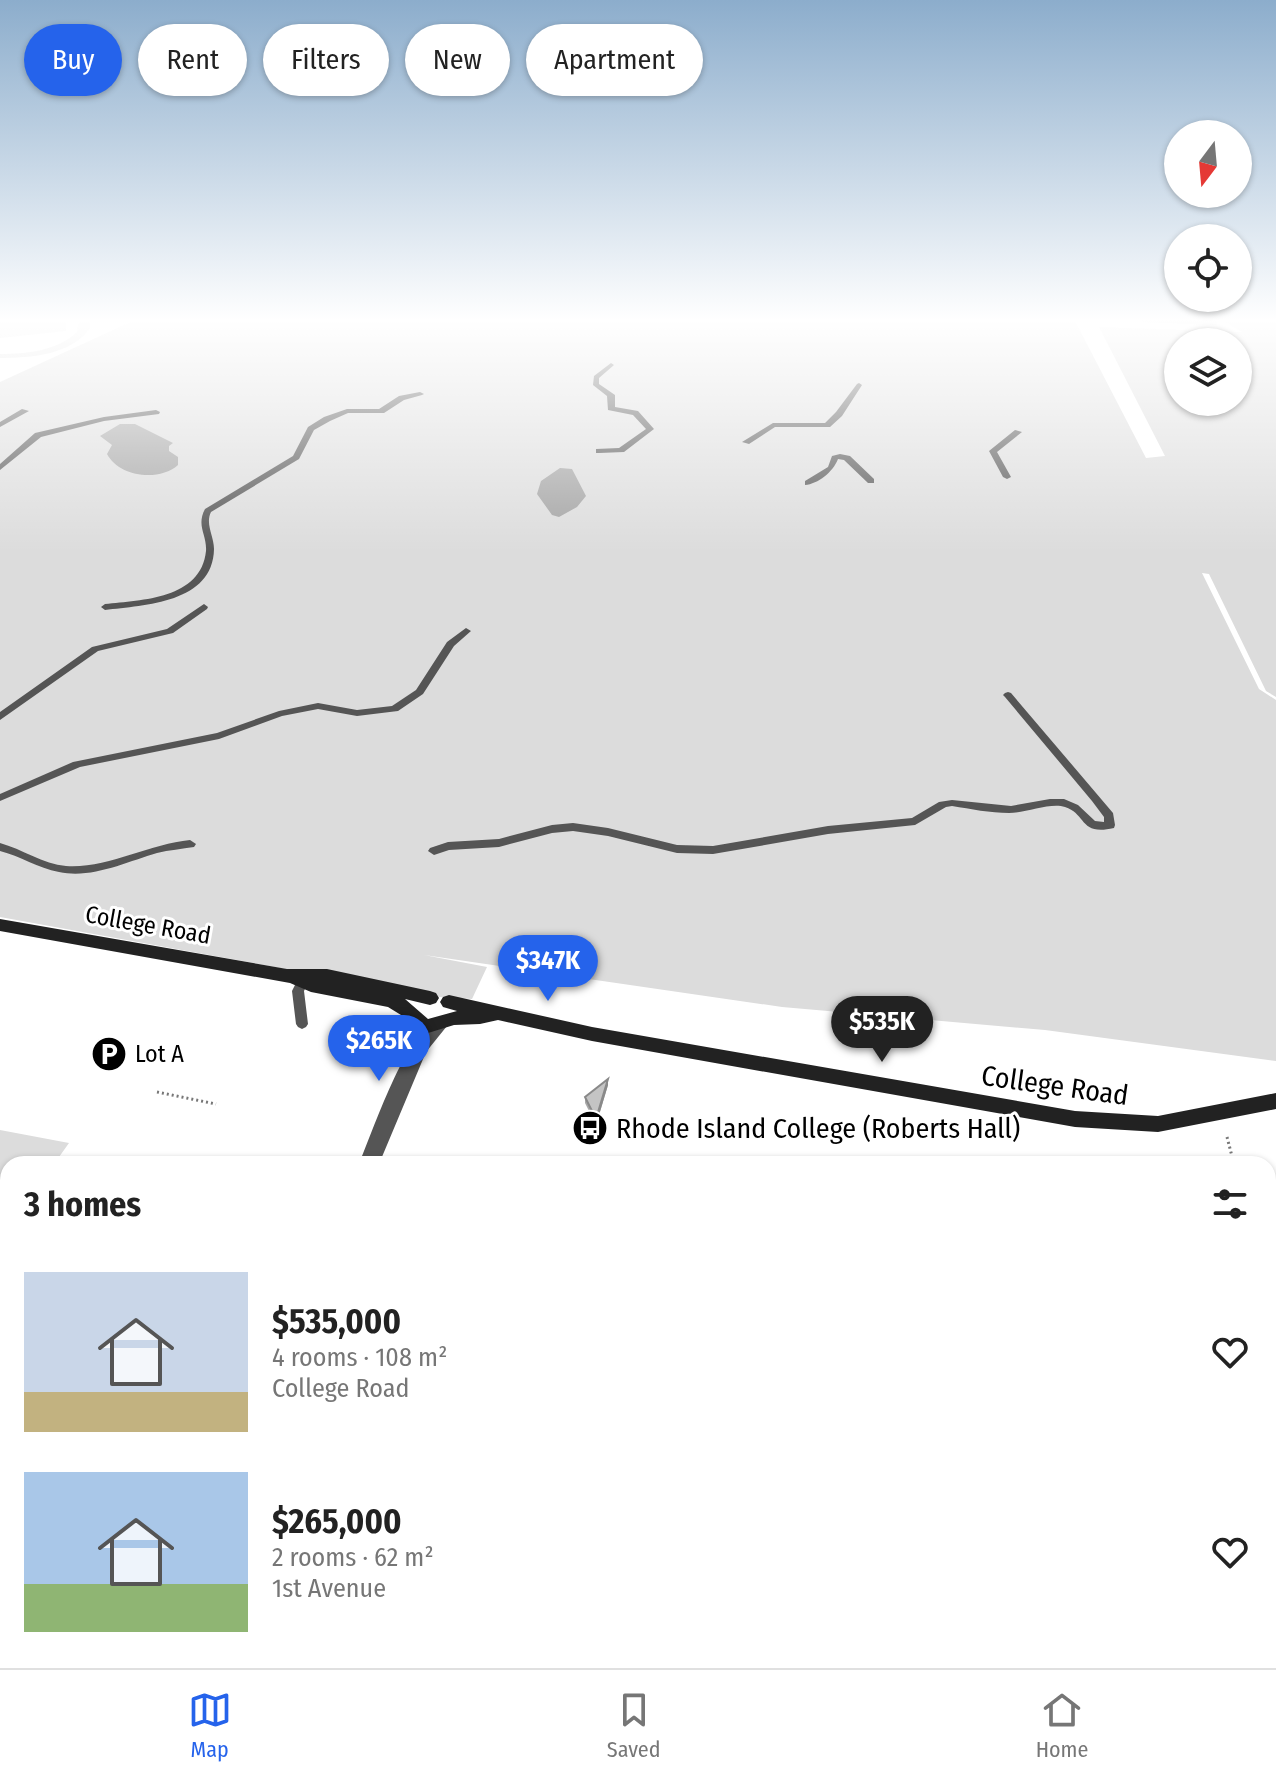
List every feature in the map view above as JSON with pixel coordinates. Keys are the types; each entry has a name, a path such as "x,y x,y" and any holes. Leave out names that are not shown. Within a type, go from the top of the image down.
{"street":[{"name":"College Road","path":"0,925 298,978 382,998 427,1027 446,1016 481,1018 495,1014 592,1034 1075,1119 1137,1125 1171,1123 1243,1105 1276,1101"},
{"name":"College Road","path":"298,978 327,976 430,998 446,1016"},
{"path":"419,1045 415,1037 418,1004 430,998"},
{"path":"372,1156 419,1045 446,1016"}],"lane":[{"path":"105,607 161,600 184,592 195,583 209,559 209,539 204,519 208,511 296,457 314,426 338,414 381,411 407,397"},
{"path":"599,451 621,450 650,429 635,413 611,408 611,397"},
{"path":"746,442 773,425 827,425 835,420 851,397"},
{"path":"0,425 25,411"},
{"path":"0,468 38,435 104,419 156,412"},
{"path":"1007,477 993,451 1018,432"},
{"path":"808,483 831,468 835,458 840,456 847,458 871,481"},
{"path":"0,717 95,649 170,631 204,607"},
{"path":"0,798 77,764 219,736 279,714 318,706 357,713 395,709 420,692 450,644 466,631"},
{"path":"434,851 448,846 509,841 563,827 608,832 677,849 713,850 828,830 915,821 943,804 952,803 1003,812 1056,802 1068,804 1090,824 1110,825 1109,816 1096,799 1008,695"},
{"path":"0,847 67,871 96,868 155,849 190,844"},
{"path":"298,978 302,1024"}],"path":[{"path":"157,1092 216,1104"},
{"path":"1227,1137 1232,1156"}],"shaded area":[{"path":"0,397 1114,397 1146,458 1165,456 1135,397 1164,397 1164,416 1252,416 1252,397 1276,397 1276,697 1266,691 1209,574 1202,573 1259,689 1276,700 1276,1061 1045,1030 782,1007 424,955 487,967 472,999 440,997 0,917"},
{"path":"120,424 135,424 173,443 169,451 178,457 178,465 161,474 150,475 120,468 107,454 112,445 100,436"},
{"path":"560,468 572,469 586,496 577,507 559,517 552,515 537,494 541,481"},
{"path":"0,1130 69,1143 60,1156 0,1156"}],"building":[{"path":"608,1079 596,1119 585,1097"}],"place":[{"name":"Lot A","path":"109,1054"},
{"name":"Rhode Island College (Roberts Hall)","path":"590,1128"}]}
